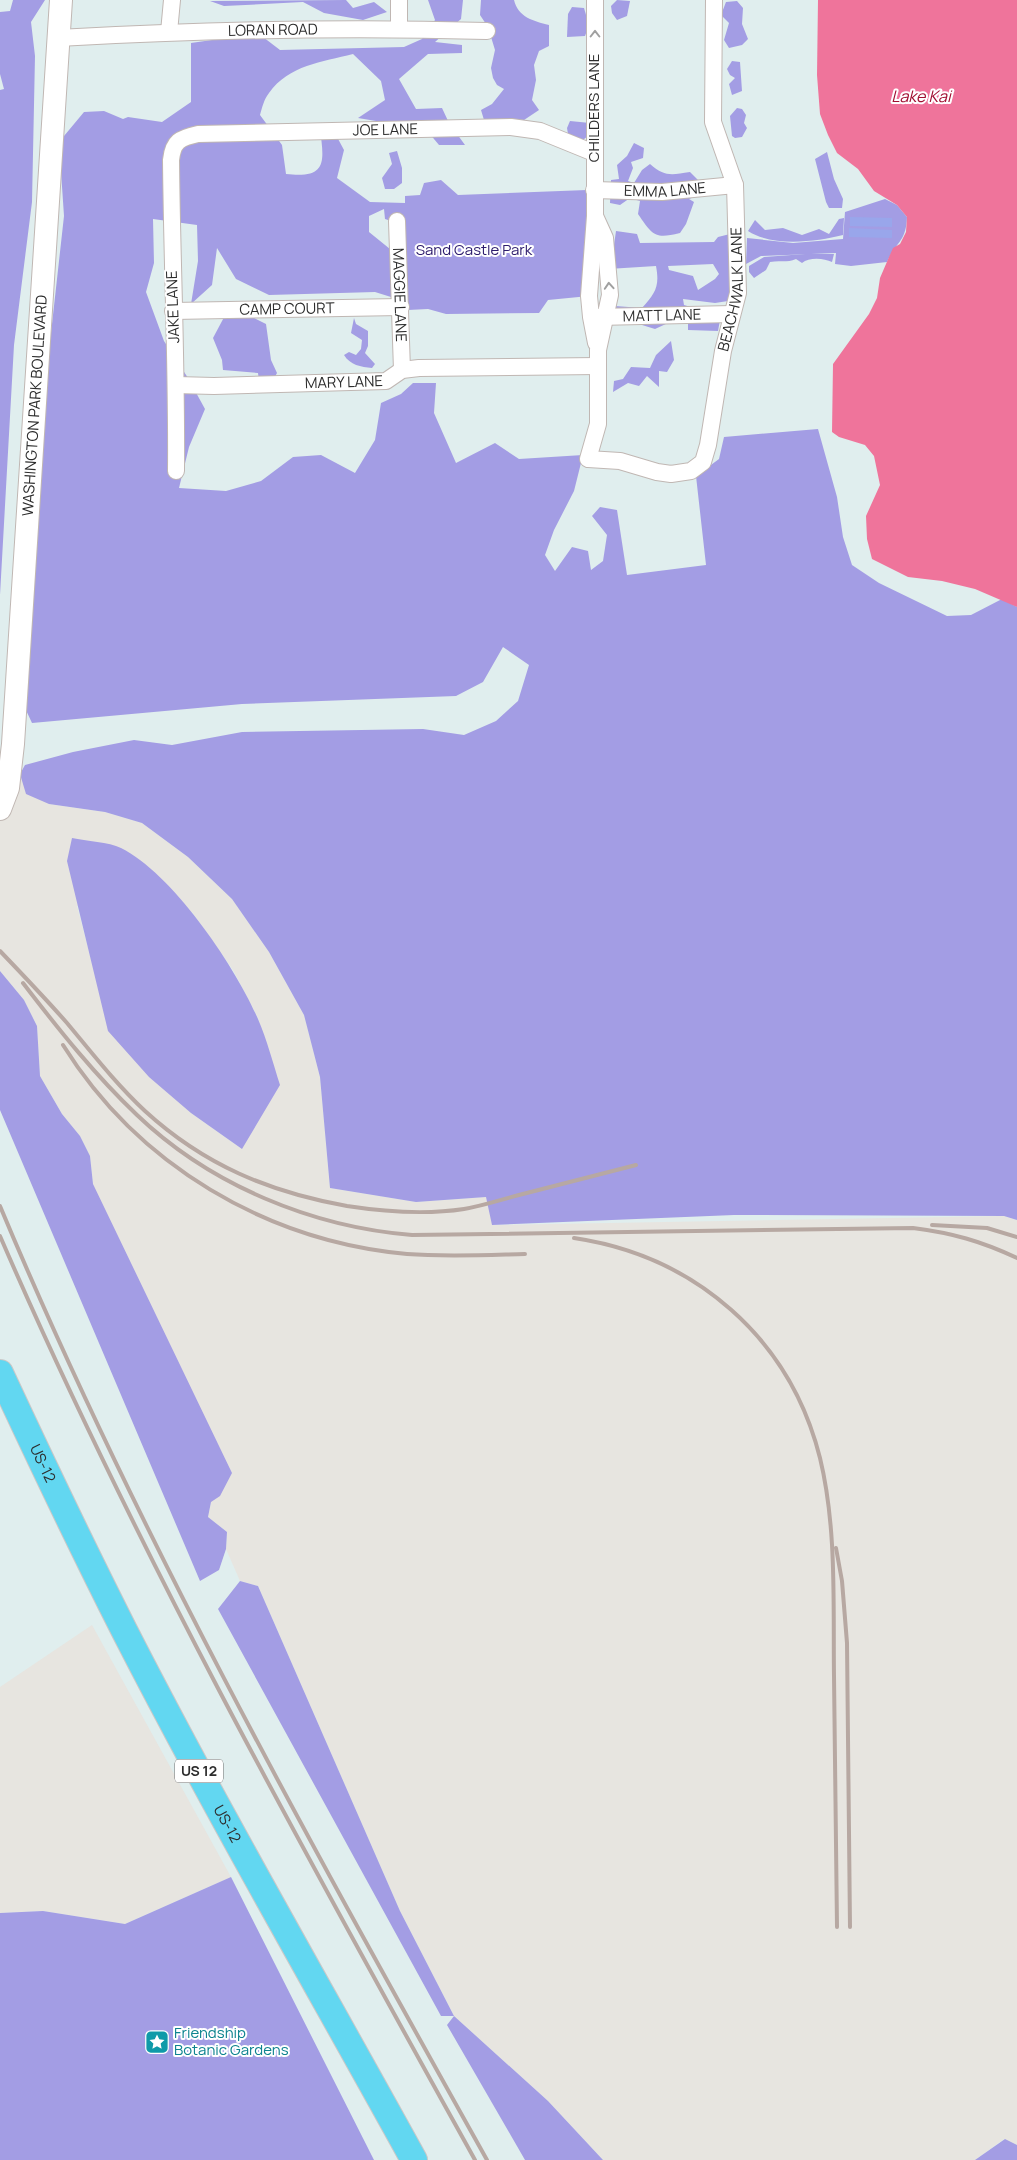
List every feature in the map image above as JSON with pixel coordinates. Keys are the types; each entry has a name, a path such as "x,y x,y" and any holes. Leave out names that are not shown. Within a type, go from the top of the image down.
{"main road":[{"name":"US-12","path":"0,1373 63,1508 129,1640 414,2160"}],"street":[{"name":"WASHINGTON PARK BOULEVARD","path":"0,809 8,788 13,744 61,0"},
{"path":"169,32 172,0"},
{"path":"399,0 399,28"},
{"name":"CHILDERS LANE","path":"588,459 598,424 599,317 610,295 605,238 595,216 595,0"},
{"name":"BEACHWALK LANE","path":"588,459 620,461 657,472 671,474 692,471 703,462 708,445 723,350 738,293 735,185 713,122 714,0"},
{"name":"LORAN ROAD","path":"58,38 169,32 399,28 487,31"},
{"name":"JOE LANE","path":"175,144 187,136 198,134 512,127 540,131 594,153"},
{"name":"JAKE LANE","path":"175,144 171,160 176,471"},
{"name":"EMMA LANE","path":"594,190 662,192 735,185"},
{"name":"MAGGIE LANE","path":"398,221 402,370"},
{"name":"CAMP COURT","path":"173,311 401,307"},
{"name":"MATT LANE","path":"599,317 732,314"},
{"name":"MARY LANE","path":"176,385 214,386 386,381 402,370 598,358"}],"shaded area":[{"path":"850,217 892,218 892,227 850,226"},
{"path":"849,228 892,230 892,238 849,237"},
{"path":"20,774 49,804 105,812 142,823 188,857 232,899 269,952 304,1015 320,1077 330,1188 416,1202 486,1197 493,1225 1004,1216 1017,1220 1017,2145 1004,2139 975,2160 603,2160 548,2101 454,2016 400,1911 258,1586 240,1581 226,1549 227,1532 208,1517 211,1502 93,1184 90,1156 80,1136 62,1114 40,1076 37,1026 24,1000 0,971 0,776","holes":["77,906 192,912 233,970 259,1020 242,1149 191,1113 92,963"]},
{"path":"92,1625 231,1877 125,1924 43,1911 0,1913 0,1687"}],"green space":[{"path":"13,0 45,0 31,22 35,56 32,202 14,345 0,595 0,90 4,89 0,74 0,12 10,11"},
{"path":"346,0 353,8 374,2 387,12 363,20 324,13 303,2 224,6 210,1"},
{"name":"Sand Castle Park","path":"428,0 463,0 461,19 435,42 462,45 462,53 428,54 399,79 416,109 442,108 449,123 465,145 439,145 419,121 376,121 358,118 385,100 381,81 353,54 318,62 296,70 277,84 266,98 260,115 282,145 286,174 310,174 316,170 322,159 320,129 330,124 344,150 337,178 370,202 405,203 405,196 420,195 424,183 441,180 458,195 587,190 589,296 548,300 539,313 446,314 428,309 408,310 407,302 375,292 269,295 236,279 217,248 212,285 191,304 198,261 197,225 153,219 154,263 146,292 164,341 205,409 189,447 179,488 226,491 261,481 293,457 321,455 355,473 375,440 381,403 401,394 413,383 436,383 434,413 456,463 495,443 519,459 583,455 574,491 554,530 545,555 555,571 572,547 588,551 591,570 603,561 607,535 592,516 600,507 617,510 627,575 706,565 696,476 719,459 724,437 818,429 837,497 843,537 852,565 879,583 947,616 971,615 1002,599 1017,607 1017,1220 1004,1216 734,1215 492,1225 486,1197 416,1202 330,1188 320,1077 304,1015 269,952 232,899 188,857 142,823 105,812 49,804 26,794 20,774 25,765 73,752 134,740 172,745 242,732 423,729 464,735 496,721 518,701 529,665 503,647 483,682 456,696 242,704 32,723 18,693 48,360 64,216 59,142 84,112 104,111 123,119 128,117 162,122 191,102 191,43 240,36 263,37 280,50 404,47 422,39 435,20","holes":["384,209 385,219 406,226 406,262 369,232 369,216"]},
{"path":"481,0 514,0 519,11 527,17 549,25 549,46 539,51 534,65 536,80 532,100 539,110 524,120 513,119 500,125 484,120 481,110 492,104 504,89 497,85 493,78 491,68 495,50 488,27 480,15"},
{"path":"617,0 630,1 627,16 617,20 612,13 611,6"},
{"path":"737,1 743,8 742,24 748,39 742,45 729,48 724,40 729,23 721,15 726,2"},
{"path":"572,7 584,8 589,25 585,36 567,37 568,14"},
{"path":"732,61 740,62 742,91 732,95 729,84 735,78 730,75 727,69"},
{"path":"737,108 742,109 746,115 744,123 747,128 742,137 735,138 732,136 730,116"},
{"path":"570,121 590,123 588,136 579,143 568,134 567,128"},
{"path":"634,143 644,148 643,158 631,162 633,168 628,181 634,183 642,170 650,164 668,174 690,172 698,180 697,196 689,199 694,202 686,224 680,233 665,236 651,231 638,214 640,201 630,198 620,205 610,203 611,180 619,179 617,165 627,156"},
{"path":"397,151 402,168 402,183 394,189 385,189 382,178 392,164 389,153"},
{"path":"827,152 834,179 843,199 842,208 829,208 826,202 815,159"},
{"path":"885,199 897,205 907,217 903,237 887,262 851,266 835,264 836,253 761,256 746,264 747,238 793,243 843,239 845,212"},
{"path":"844,218 843,235 820,240 782,241 758,236 748,231 755,220 765,230 783,228 802,235 819,229 829,234 839,219"},
{"path":"616,231 637,234 640,243 714,242 718,237 730,234 733,281 728,301 715,303 683,299 684,305 698,309 720,320 718,331 688,330 688,322 668,323 655,329 642,325 636,311 614,323 615,306 642,308 653,294 657,285 657,279 656,266 608,269 606,245 614,245","holes":["713,264 719,274 715,279 698,290 693,276 669,270 668,266"]},
{"path":"834,254 832,262 817,259 802,263 796,259 773,261 770,262 766,270 754,278 749,272 749,266 764,257"},
{"path":"230,306 266,324 271,360 277,373 269,388 260,389 258,373 223,370 222,360 213,338"},
{"path":"354,318 356,324 368,331 368,346 365,353 375,364 372,368 353,363 344,355 349,352 356,355 361,349 362,340 351,333"},
{"path":"671,341 674,360 667,372 659,371 659,387 647,376 639,386 628,383 613,392 614,381 623,379 631,367 650,368 656,355"},
{"path":"72,838 121,848 141,861 161,878 200,923 218,948 248,998 264,1035 280,1085 242,1149 191,1113 149,1077 108,1031 67,861"},
{"path":"0,971 24,1000 37,1026 40,1076 62,1114 80,1136 90,1156 93,1184 232,1473 220,1496 211,1502 208,1517 227,1532 226,1549 219,1570 200,1581 0,1110"},
{"path":"240,1581 258,1586 400,1911 454,2016 441,2016 218,1609"},
{"name":"Friendship Botanic Gardens","path":"231,1877 374,2160 0,2160 0,1913 43,1911 125,1924"},
{"path":"454,2016 548,2101 603,2160 525,2160 447,2025"},
{"path":"1005,2139 1017,2145 1017,2160 975,2160"}],"water":[{"name":"Lake Kai","path":"818,0 1017,0 1017,607 975,589 942,581 908,577 872,559 867,539 866,516 880,485 874,456 865,445 839,437 832,432 833,364 869,314 877,298 880,278 893,248 900,244 906,232 907,217 897,205 874,191 858,169 837,153 828,135 820,114 817,75"}],"railway":[{"path":"0,951 145,1111 190,1147 239,1174 264,1184 291,1193 347,1206 376,1210 435,1212 478,1206 636,1165"},
{"path":"23,983 92,1068 137,1115 166,1140 230,1182 300,1212 337,1223 412,1235 913,1228 966,1238 1017,1258"},
{"path":"63,1045 94,1088 129,1126 168,1160 210,1190 256,1214 304,1233 355,1246 407,1254 466,1256 525,1254"},
{"path":"0,1206 53,1329 169,1571 293,1808 487,2160"},
{"path":"932,1225 987,1228 1017,1237"},
{"path":"0,1236 53,1355 109,1472 226,1704 349,1933 475,2160"},
{"path":"574,1238 618,1248 659,1263 697,1284 731,1310 761,1340 786,1376 806,1415 820,1458 832,1539 837,1927"},
{"path":"836,1548 842,1581 847,1643 850,1927"}],"place":[{"name":"Friendship Botanic Gardens","path":"157,2042"}]}
